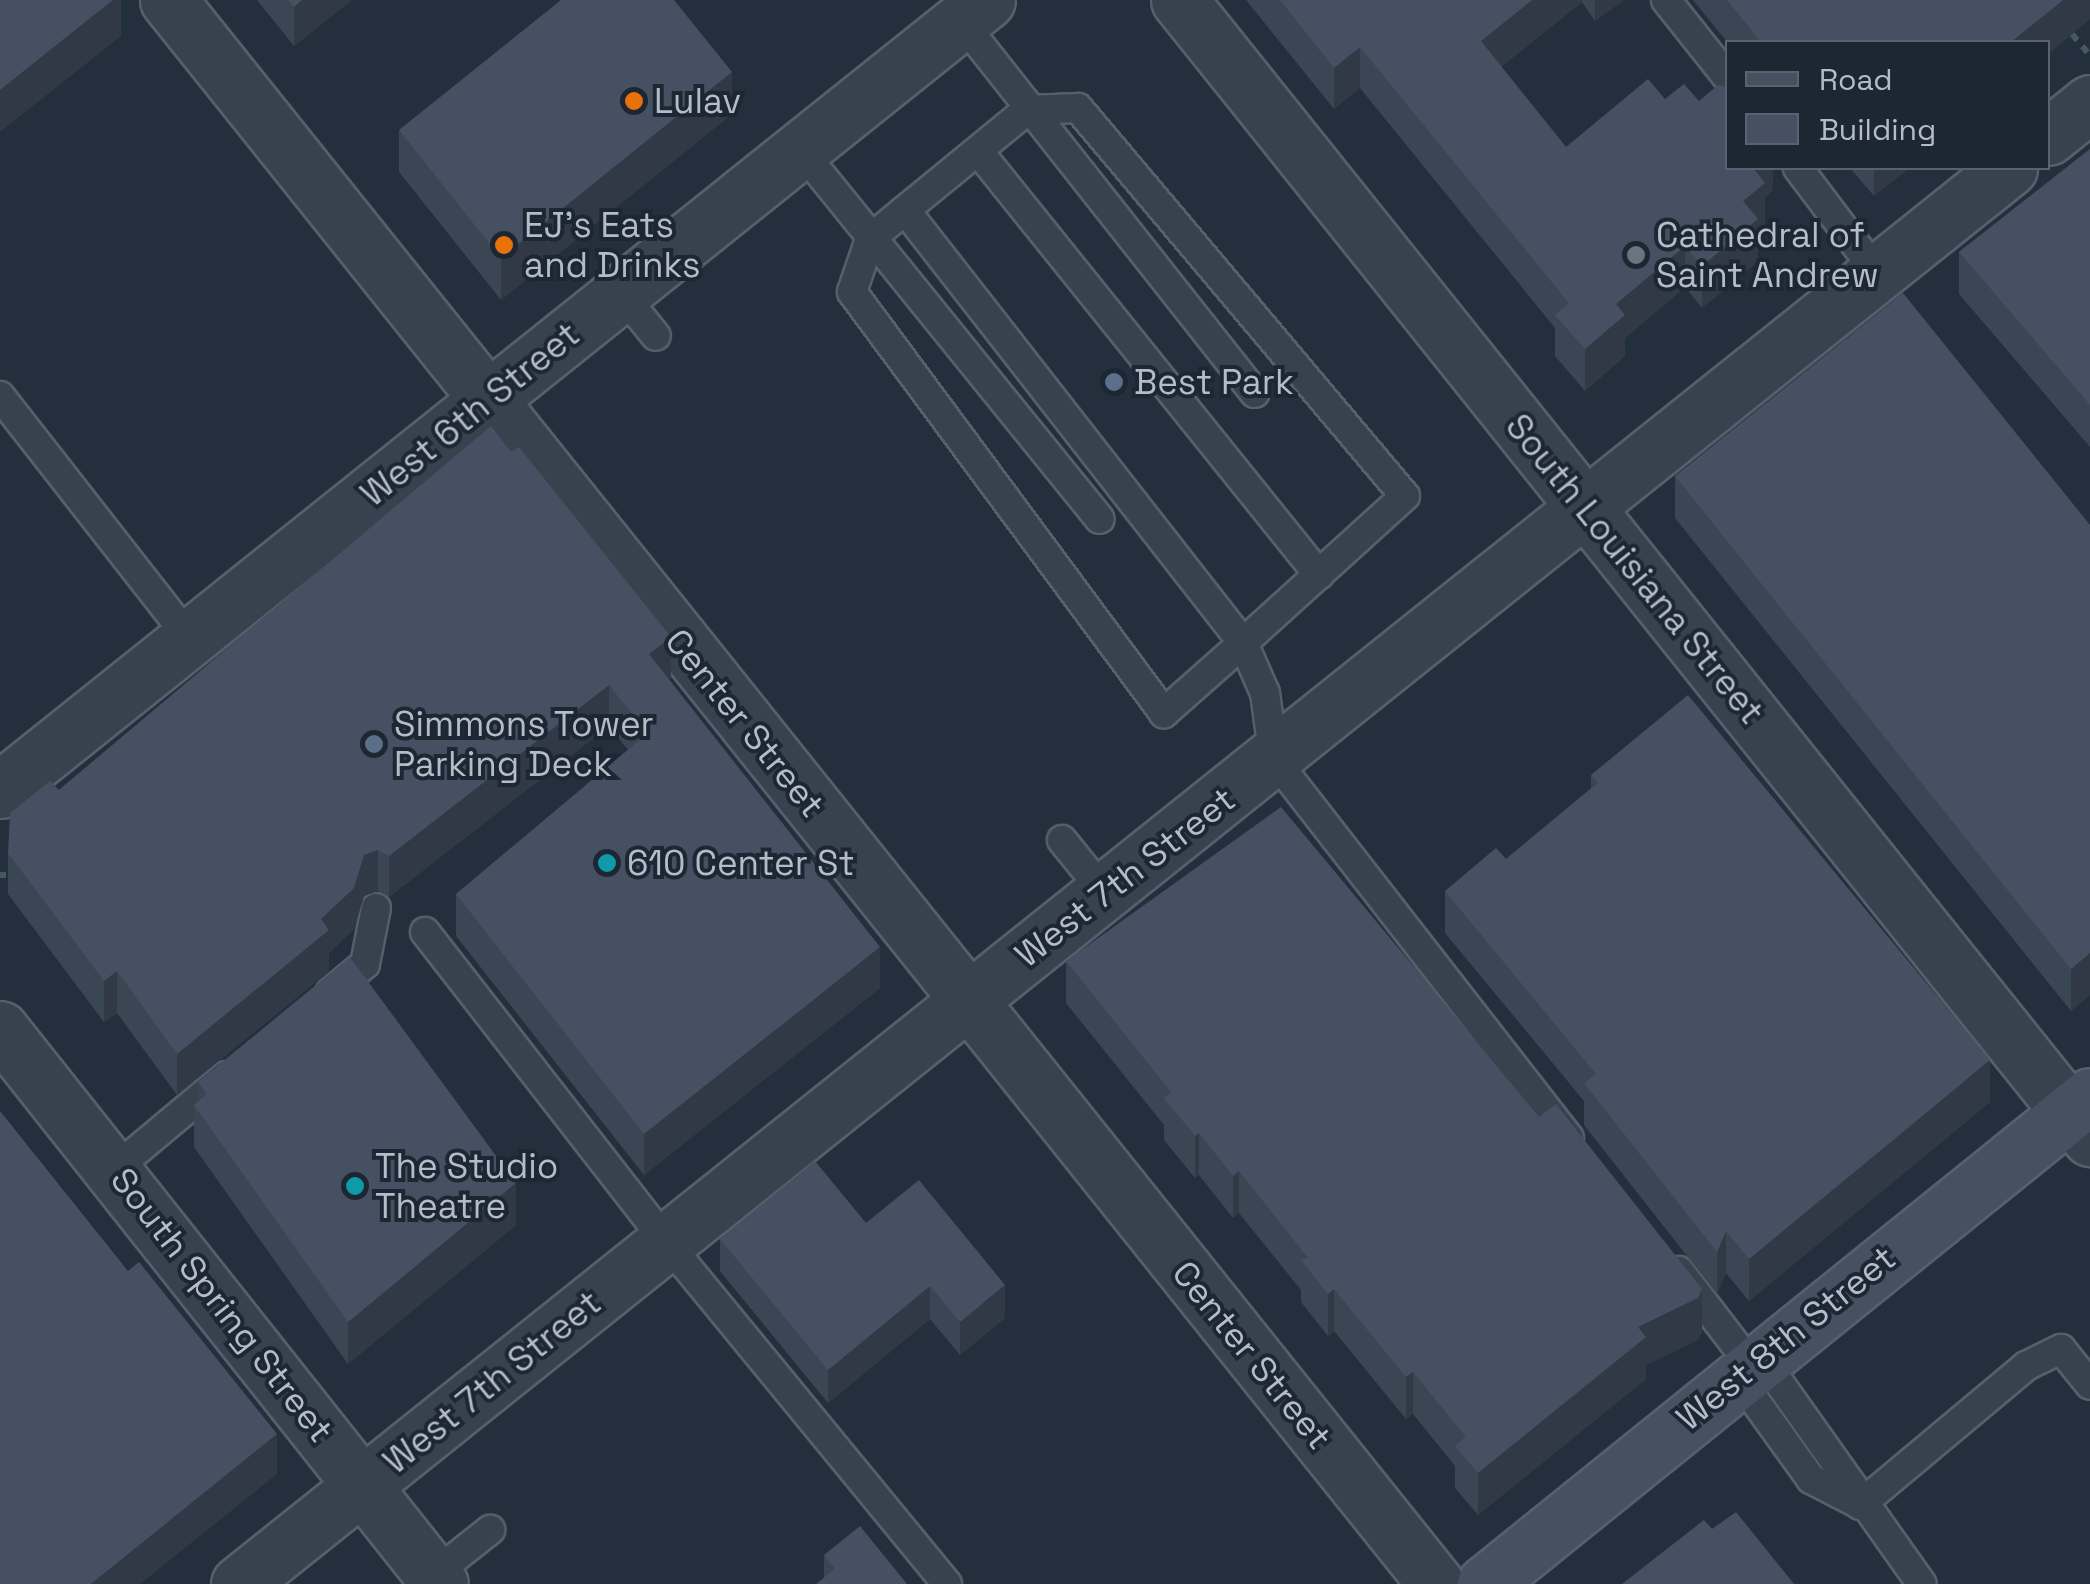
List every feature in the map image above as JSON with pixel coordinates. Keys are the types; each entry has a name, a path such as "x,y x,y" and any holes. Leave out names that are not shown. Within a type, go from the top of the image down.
{"main road":[{"name":"West 8th Street","path":"1485,1584 1750,1366 2083,1115"}],"street":[{"name":"Center Street","path":"168,0 1436,1584"},
{"name":"South Louisiana Street","path":"1178,0 1585,507 2083,1115"},
{"name":"West 6th Street","path":"0,790 974,11"},
{"path":"2050,134 2090,102"},
{"name":"West 7th Street","path":"239,1584 1585,507 1888,286 2007,170"},
{"name":"South Spring Street","path":"0,1028 116,1168 436,1579"}],"lane":[{"path":"1666,0 1725,74"},
{"path":"974,11 1027,110 1255,394"},
{"path":"1078,108 1405,496 1164,713 852,292 870,240 978,150 1027,110 1078,108"},
{"path":"800,150 1100,519"},
{"path":"978,150 1319,575"},
{"path":"1800,170 1888,286"},
{"path":"905,210 1244,644 1266,693 1274,759 1584,1157"},
{"path":"621,293 656,336"},
{"path":"0,396 190,639"},
{"path":"1062,840 1104,892"},
{"path":"306,1012 366,964 376,908"},
{"path":"425,932 667,1243 733,1338 803,1424 947,1584"},
{"path":"116,1168 246,1060"},
{"path":"187,1108 206,1071"},
{"path":"1654,1242 1922,1584"},
{"path":"1860,1505 2026,1366 2061,1349 2090,1386"},
{"path":"436,1579 490,1530"}],"path":[{"path":"2072,34 2090,56"}],"building":[{"path":"0,0 113,0 0,90"},
{"path":"561,0 674,0 732,72 501,258 399,130"},
{"path":"1280,0 1532,0 1481,41 1566,147 1648,79 1665,99 1684,84 1699,101 1718,85 1725,86 1725,170 1755,170 1765,183 1743,201 1758,219 1702,266 1685,246 1616,304 1625,315 1585,349 1555,315 1569,303 1360,47 1334,68"},
{"path":"1727,0 2063,0 2013,40 1759,40"},
{"path":"2090,149 2090,405 1959,252"},
{"path":"1903,293 2090,525 2090,953 2071,969 1675,476"},
{"path":"491,426 511,452 519,447 671,637 649,654 880,947 644,1134 456,894 648,733 609,685 389,856 378,850 364,855 354,888 321,919 329,930 177,1054 117,971 104,981 8,853 10,813 50,781 59,790"},
{"path":"1688,695 1990,1060 1749,1259 1726,1231 1717,1252 1584,1083 1596,1074 1445,891 1496,848 1506,859 1598,783 1591,775"},
{"path":"1281,807 1539,1117 1556,1104 1702,1289 1698,1298 1638,1327 1646,1337 1478,1473 1455,1446 1466,1437 1413,1372 1406,1377 1334,1289 1328,1294 1301,1260 1308,1258 1239,1171 1233,1176 1199,1133 1195,1136 1164,1098 1171,1092 1066,961"},
{"name":"The Studio Theatre","path":"350,957 516,1183 348,1322 194,1105 207,1094 198,1082"},
{"path":"0,1111 128,1271 139,1262 277,1434 91,1584 0,1584"},
{"path":"815,1161 866,1223 919,1180 1005,1285 960,1322 930,1286 828,1370 720,1239"},
{"path":"1736,1512 1794,1584 1622,1584 1704,1520 1712,1529"},
{"path":"860,1526 907,1584 816,1584 835,1569 824,1555"}],"place":[{"name":"Lulav","path":"634,101"},
{"name":"EJ's Eats and Drinks","path":"504,245"},
{"name":"Cathedral of Saint Andrew","path":"1636,255"},
{"name":"Best Park","path":"1114,382"},
{"name":"Simmons Tower Parking Deck","path":"374,744"},
{"name":"610 Center St","path":"607,863"},
{"name":"The Studio Theatre","path":"355,1186"}]}
